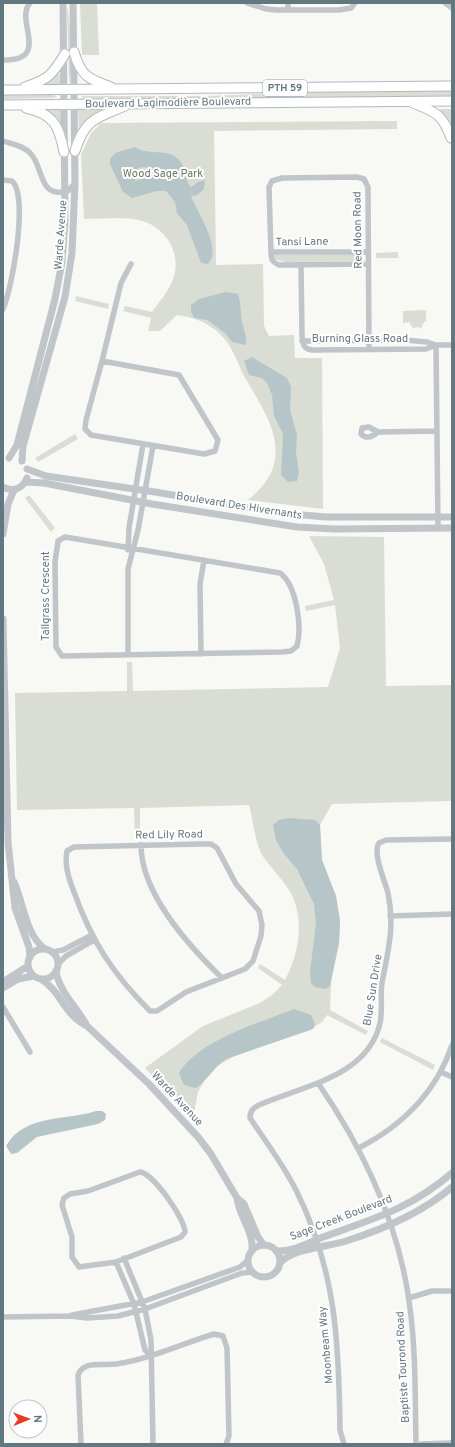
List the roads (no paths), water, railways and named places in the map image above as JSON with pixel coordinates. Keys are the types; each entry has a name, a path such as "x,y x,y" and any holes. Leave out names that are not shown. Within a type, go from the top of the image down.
{"main road":[{"path":"74,52 78,66 87,77 118,89"},
{"path":"16,90 42,82 49,77 55,72 64,54"},
{"name":"Boulevard Lagimodière Boulevard","path":"3,90 452,86"},
{"path":"408,101 438,114 445,123 451,138 452,135"},
{"name":"Boulevard Lagimodière Boulevard","path":"3,105 452,101"},
{"path":"75,151 79,139 90,122 98,117 130,104"},
{"path":"13,105 40,112 48,117 59,131 64,152"}],"street":[{"path":"3,60 16,59 28,48 30,37 25,16 30,3"},
{"name":"Warde Avenue","path":"6,459 17,445 55,299 64,243 63,3"},
{"name":"Warde Avenue","path":"22,461 23,446 55,333 69,275 74,234 75,104 73,3"},
{"path":"247,3 266,9 288,10 339,10 351,8 354,3"},
{"path":"288,3 288,10"},
{"path":"445,3 449,8 452,8"},
{"path":"3,141 25,149 31,154 45,185 50,190 64,192 70,190 75,182"},
{"name":"Red Moon Road","path":"271,252 269,187 272,181 282,178 349,177 364,179 368,186 369,350"},
{"path":"3,180 12,181 17,188 18,234 14,269 3,309"},
{"name":"Tansi Lane","path":"368,252 271,252 274,263 279,265 368,264"},
{"path":"102,361 179,375 218,440 215,451 208,454 153,446 90,435 85,429 121,283 131,264"},
{"path":"301,265 302,341"},
{"name":"Burning Glass Road","path":"436,346 427,342 369,340 302,341 305,348 312,350 426,349 436,346 452,345"},
{"path":"436,346 438,528"},
{"path":"378,432 437,431"},
{"path":"128,655 128,578 134,500 143,444"},
{"path":"131,548 144,502 153,446"},
{"path":"3,487 14,490 21,487 26,482 27,469 22,461 16,458 6,459"},
{"name":"Boulevard Des Hivernants","path":"27,469 46,476 262,510 314,516 452,517"},
{"name":"Boulevard Des Hivernants","path":"26,482 44,483 259,522 317,528 452,528"},
{"path":"3,534 8,504 14,490"},
{"name":"Tallgrass Crescent","path":"65,537 131,548 280,573 284,575 296,606 299,634 298,646 291,651 201,654 68,656 59,653 56,647 55,568 56,546 58,541 65,537"},
{"path":"201,654 200,584 204,560"},
{"path":"3,619 8,842 15,908 30,947 28,966 34,976"},
{"name":"Blue Sun Drive","path":"318,1244 296,1190 275,1153 250,1118 250,1114 254,1108 259,1105 339,1074 357,1060 377,1031 381,1014 382,983 390,941 388,892 376,852 379,844 386,840 452,839"},
{"name":"Red Lily Road","path":"211,844 217,848 236,884 259,911 262,925 261,936 253,961 245,970 186,992 157,1011 150,1011 126,987 93,938 69,878 65,860 67,851 74,847 141,845 211,844"},
{"path":"141,845 141,853 148,876 157,898 172,924 196,952 222,978"},
{"path":"12,879 38,944 52,952 93,938"},
{"path":"390,916 452,914"},
{"path":"3,988 18,979 34,976 42,979 52,976 56,971 58,964 66,956 93,938"},
{"path":"30,956 35,951 45,949"},
{"path":"52,952 58,964"},
{"path":"3,982 28,966"},
{"name":"Warde Avenue","path":"56,971 63,991 81,1015 87,1026"},
{"name":"Warde Avenue","path":"42,979 51,986 76,1020 87,1026 149,1084 198,1137 211,1154 237,1198 244,1204 258,1237 264,1245"},
{"path":"3,1007 30,1052"},
{"path":"359,1148 382,1135 404,1118 428,1093 441,1072 452,1045"},
{"path":"441,1072 452,1077"},
{"name":"Baptiste Tourond Road","path":"318,1083 359,1148 389,1220 409,1298 414,1348 416,1444"},
{"path":"145,1173 156,1183 183,1222 185,1232 181,1237 124,1258 116,1262 84,1267 79,1267 75,1264 72,1257 70,1228 62,1200 70,1194 88,1191 133,1174 145,1173"},
{"name":"Sage Creek Boulevard","path":"276,1250 287,1251 318,1244 347,1241 389,1220 452,1173"},
{"name":"Sage Creek Boulevard","path":"280,1263 289,1256 318,1244 424,1208 452,1187"},
{"name":"Warde Avenue","path":"237,1198 238,1207 252,1240 252,1251"},
{"name":"Moonbeam Way","path":"318,1244 330,1288 337,1330 340,1430 344,1444"},
{"path":"3,1317 70,1316 102,1318 136,1312 242,1273 252,1272 260,1277 268,1277 276,1272 280,1263 276,1250 264,1245 252,1251 248,1260 240,1267 142,1302 70,1316"},
{"path":"124,1258 145,1309 151,1340 150,1356 154,1444"},
{"path":"248,1260 252,1272"},
{"path":"116,1262 134,1304 145,1350 150,1356"},
{"path":"409,1298 432,1291 452,1291"},
{"path":"81,1444 78,1375 82,1367 87,1365 130,1361 150,1356 214,1334 223,1336 227,1348 230,1436 226,1444"},
{"path":"421,1444 452,1443"}],"park label":[{"name":"Wood Sage Park","path":"163,174"}]}
